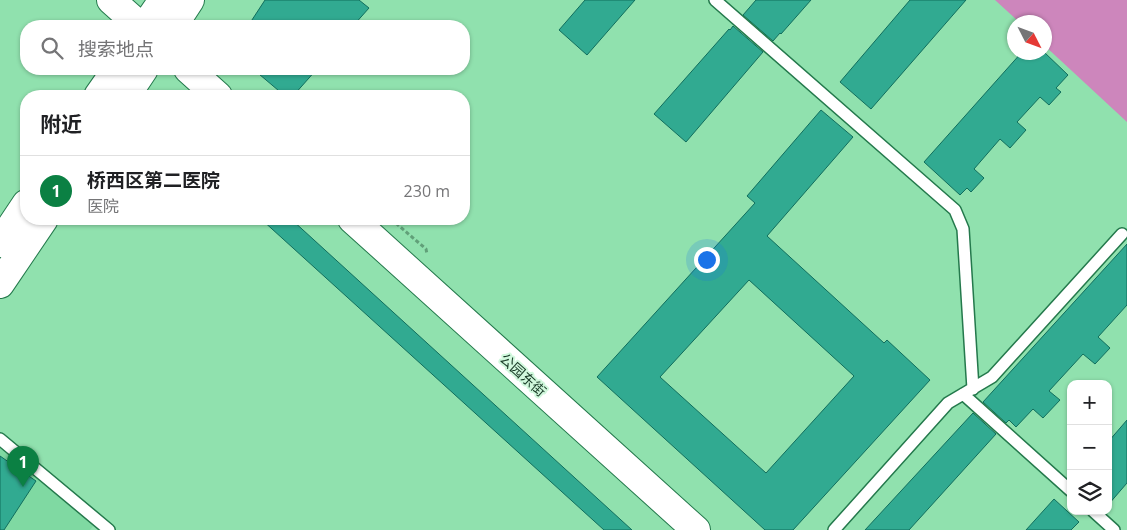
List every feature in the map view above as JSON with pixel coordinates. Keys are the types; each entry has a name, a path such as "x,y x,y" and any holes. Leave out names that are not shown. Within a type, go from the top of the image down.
{"street":[{"path":"111,0 133,20"},
{"path":"149,20 162,0"},
{"path":"177,20 190,0"},
{"path":"102,90 112,75"},
{"path":"130,90 140,75"},
{"path":"195,75 211,90"},
{"path":"0,243 20,213"},
{"path":"0,284 40,225"},
{"name":"公园东街","path":"359,225 696,530"}],"lane":[{"path":"715,0 955,210 963,229 968,391 1067,487"},
{"path":"834,530 948,403 992,377 1122,234"},
{"path":"0,439 109,530"},
{"path":"1097,515 1114,530"}],"shaded area":[{"path":"995,0 1127,0 1127,122 1052,52 1052,15 1011,15"},
{"path":"0,447 93,526 90,530 0,530"}],"building":[{"path":"265,0 359,0 369,8 358,20 252,20"},
{"path":"585,0 635,0 587,55 559,30"},
{"path":"756,0 811,0 773,41 743,15"},
{"path":"910,0 966,0 871,109 840,82"},
{"path":"733,26 763,52 686,142 654,114"},
{"path":"1015,60 1052,60 1068,75 1056,88 1061,92 1049,105 1040,97 1017,122 1026,130 1010,148 1000,139 974,169 984,178 971,192 967,188 960,195 924,162"},
{"path":"260,75 312,75 298,90 278,90"},
{"path":"821,110 853,137 767,236 884,343 887,340 930,380 793,530 765,530 597,377 755,203 747,196","holes":["749,280 854,376 766,473 660,377"]},
{"path":"268,225 298,225 632,530 604,530"},
{"path":"1127,244 1127,305 1098,337 1110,348 1095,364 1083,354 1049,391 1060,400 1043,418 1033,409 1016,427 1009,420 1006,423 983,402"},
{"path":"973,413 996,434 909,530 865,530"},
{"path":"1127,420 1127,483 1112,500 1112,470 1112,437"},
{"path":"0,456 36,481 4,530 0,530"},
{"path":"1054,499 1067,511 1067,515 1071,515 1079,522 1071,530 1026,530"}],"place":[{"name":"桥西区第二医院","path":"23,487"}]}
